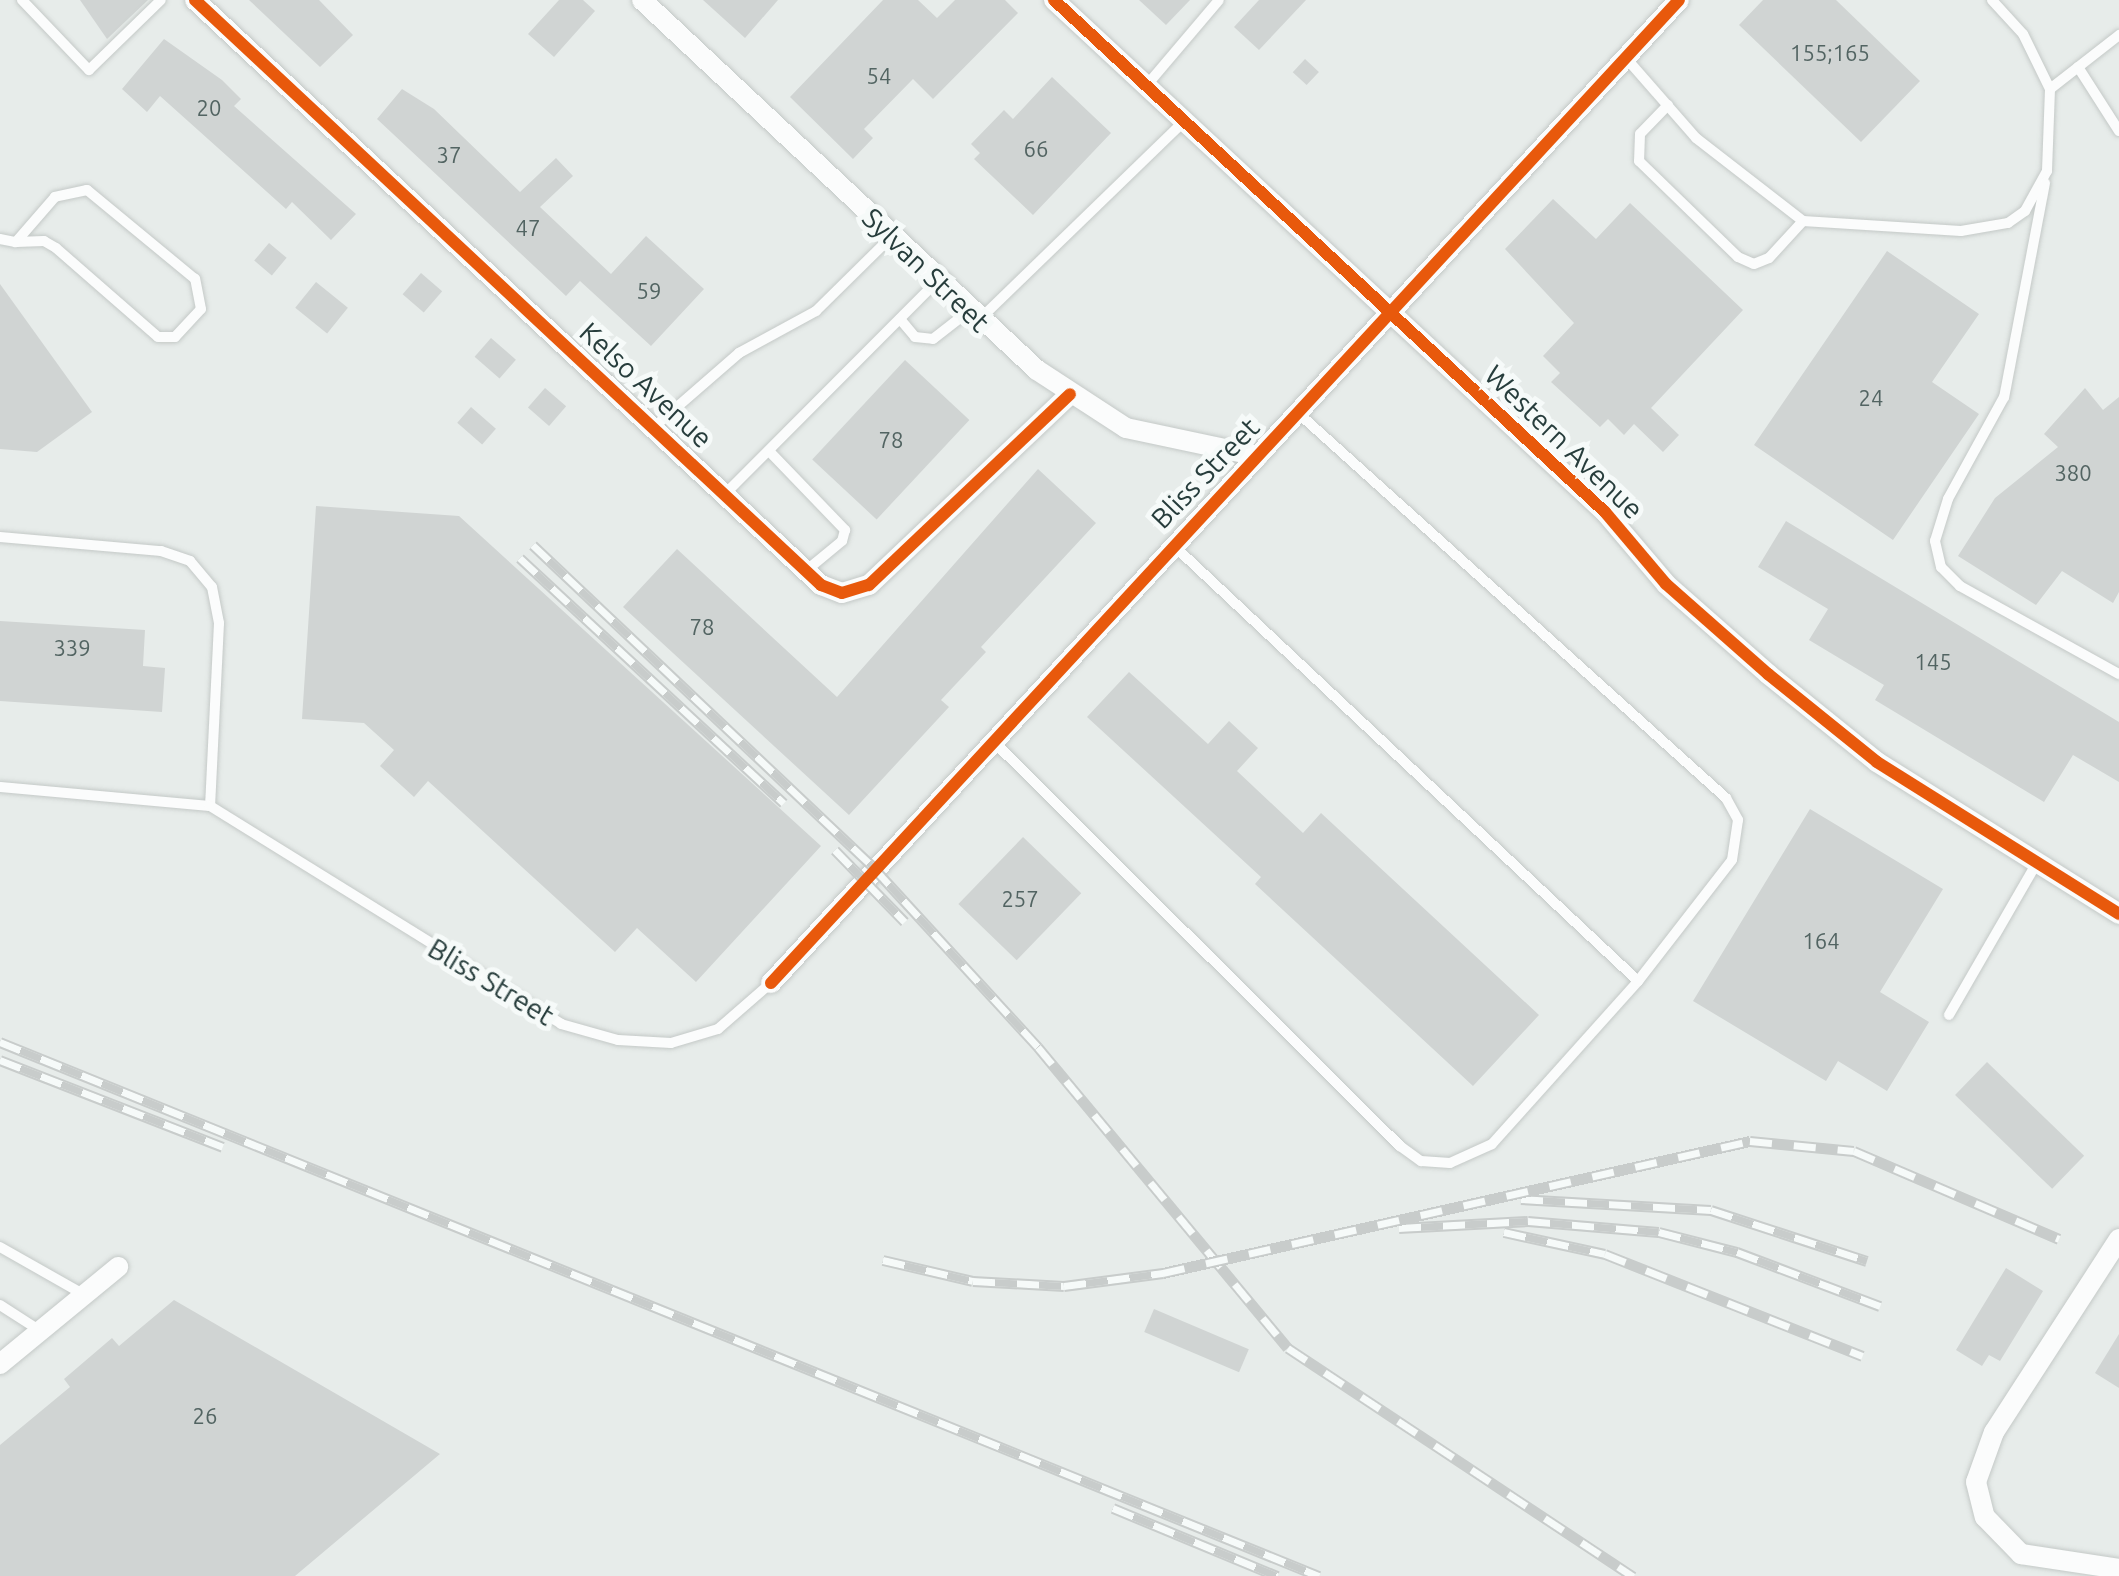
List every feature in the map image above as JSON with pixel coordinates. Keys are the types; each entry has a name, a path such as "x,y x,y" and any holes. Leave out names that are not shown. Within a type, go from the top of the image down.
{"street":[{"name":"Kelso Avenue","path":"195,0 821,586 842,593 869,584 1070,394"},
{"name":"Sylvan Street","path":"642,0 974,316 1070,394 1144,435 1258,456"},
{"name":"Western Avenue","path":"1054,0 1604,512 1666,584 1768,674 1877,762 2119,914"},
{"name":"Bliss Street","path":"770,983 1171,543 1258,456 1679,0"},
{"path":"2119,1239 1980,1461 1976,1492 1984,1517 2010,1547 2036,1560 2119,1569"},
{"path":"1,1362 118,1267"}],"lane":[{"path":"22,0 89,70 161,0"},
{"path":"1147,85 1218,0"},
{"path":"1992,0 2030,48 2050,89 2047,171 2004,397 1948,499 1935,541 1941,567 1960,586 2119,674"},
{"path":"2050,89 2119,35"},
{"path":"1625,57 1710,150 1802,221 1914,225 1961,231 2008,223 2025,211 2047,171"},
{"path":"2078,67 2119,131"},
{"path":"1668,105 1640,134 1639,161 1738,257 1754,264 1769,258 1802,221"},
{"path":"900,319 915,337 933,339 974,316 1185,120"},
{"path":"0,239 16,242 56,248 158,337 175,337 202,309 195,279 87,190 56,196 16,242"},
{"path":"654,426 738,353 816,311 891,237"},
{"path":"726,493 937,281"},
{"path":"991,740 1421,1160 1450,1164 1492,1144 1638,981 1732,860 1738,820 1726,798 1297,412"},
{"path":"769,451 845,530 842,540 807,570"},
{"path":"0,537 161,551 190,561 212,587 219,622 210,806"},
{"path":"1171,543 1638,981"},
{"name":"Bliss Street","path":"0,787 210,806 561,1024 618,1040 671,1043 718,1029 770,983"},
{"path":"1949,1015 2038,861"},
{"path":"0,1247 84,1295"},
{"path":"0,1305 40,1331"}],"building":[{"path":"80,0 148,0 107,39"},
{"path":"249,0 319,0 353,35 320,67"},
{"path":"559,0 583,0 595,11 554,57 528,34"},
{"path":"703,0 778,0 745,38"},
{"path":"883,0 918,0 937,18 955,0 1005,0 1018,13 933,99 913,79 864,129 873,138 853,159 790,97"},
{"path":"1139,0 1190,0 1166,25"},
{"path":"1259,0 1306,0 1259,50 1234,27"},
{"path":"1763,0 1836,0 1920,81 1861,142 1739,25"},
{"path":"164,39 222,80 241,99 234,106 356,214 331,240 292,202 286,209 160,96 147,112 122,89"},
{"path":"1305,59 1319,72 1307,85 1293,72"},
{"path":"1052,77 1111,133 1033,215 974,159 980,153 971,144 1004,110 1013,119"},
{"path":"402,89 434,109 520,192 556,158 573,176 540,207 611,274 646,236 704,289 651,346 580,281 566,296 377,119"},
{"path":"1553,199 1596,239 1630,203 1743,310 1651,408 1679,435 1663,452 1634,424 1624,435 1608,419 1600,427 1551,382 1560,373 1543,356 1574,323 1505,249"},
{"path":"269,243 287,258 272,275 254,261"},
{"path":"1887,251 1979,314 1932,382 1979,414 1893,540 1754,445"},
{"path":"421,273 442,291 424,313 403,294"},
{"path":"316,282 348,308 327,333 295,308"},
{"path":"0,284 92,412 37,452 0,449"},
{"path":"491,338 516,360 500,379 475,357"},
{"path":"905,360 969,420 877,519 812,459"},
{"path":"545,388 566,406 549,426 528,408"},
{"path":"2085,388 2103,410 2119,397 2119,592 2113,603 2062,571 2036,605 1958,556 1995,498 2058,447 2044,434"},
{"path":"471,407 496,429 482,444 457,423"},
{"path":"1038,469 1096,523 981,647 986,652 941,700 949,707 849,815 623,607 677,549 837,697"},
{"path":"316,506 459,516 821,846 696,982 637,928 615,952 428,781 414,797 380,766 394,750 364,723 302,719"},
{"path":"1786,521 2119,722 2119,782 2073,755 2044,802 1875,700 1884,685 1809,640 1828,609 1758,567"},
{"path":"0,621 145,630 143,666 165,668 162,712 0,701"},
{"path":"1129,672 1208,744 1229,721 1258,748 1237,771 1303,833 1321,813 1539,1015 1473,1086 1255,884 1261,877 1087,717"},
{"path":"1810,809 1943,889 1880,992 1929,1022 1887,1091 1838,1061 1826,1081 1693,1001"},
{"path":"1023,837 1081,893 1017,960 958,904"},
{"path":"1987,1062 2084,1156 2052,1189 1955,1095"},
{"path":"2006,1268 2043,1291 2000,1361 1989,1355 1982,1366 1956,1350"},
{"path":"174,1300 440,1454 295,1576 0,1576 0,1445 70,1387 64,1379 112,1338 119,1346"},
{"path":"1154,1309 1249,1349 1239,1372 1144,1332"},
{"path":"2119,1334 2119,1388 2095,1373"}],"railway":[{"path":"533,545 874,868 1038,1047 1288,1348 1633,1576"},
{"path":"520,558 784,803"},
{"path":"835,850 905,922"},
{"path":"0,1042 1319,1576"},
{"path":"0,1060 223,1147"},
{"path":"883,1260 973,1281 1064,1286 1163,1273 1750,1141 1854,1151 2059,1239"},
{"path":"1521,1199 1711,1210 1867,1261"},
{"path":"1399,1228 1528,1221 1659,1232 1737,1252 1880,1306"},
{"path":"1504,1232 1605,1254 1863,1356"},
{"path":"1113,1508 1277,1576"}],"cycle path":[{"path":"195,0 821,585 842,593 869,585 1070,394"},
{"path":"1054,0 1605,512 1666,584 1768,674 1877,762 2119,914"},
{"path":"771,983 1679,0"}]}
